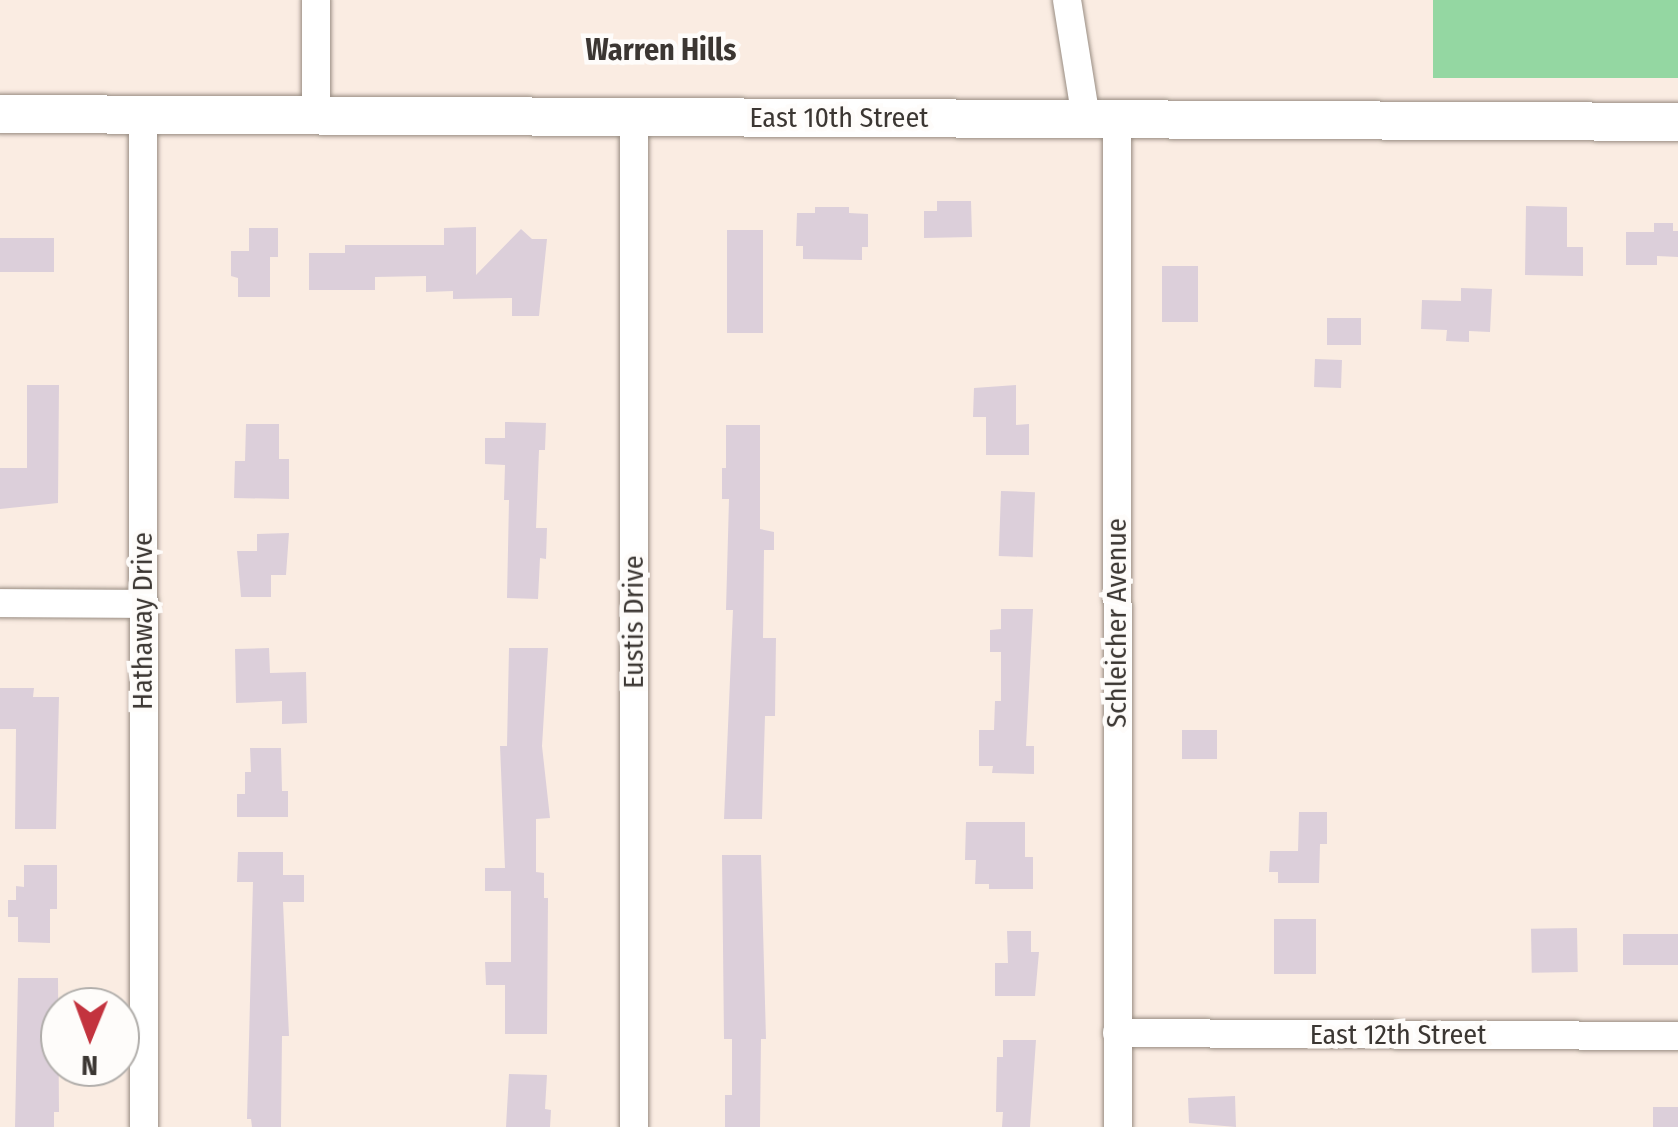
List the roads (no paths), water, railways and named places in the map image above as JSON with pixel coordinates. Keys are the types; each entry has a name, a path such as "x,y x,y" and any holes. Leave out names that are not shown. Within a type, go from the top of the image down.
{"main road":[{"name":"East 10th Street","path":"0,114 1678,122"}],"street":[{"path":"316,0 316,116"},
{"name":"Schleicher Avenue","path":"1066,0 1101,120 1118,1127"},
{"name":"Hathaway Drive","path":"143,115 144,1127"},
{"name":"Eustis Drive","path":"634,118 634,1127"},
{"path":"0,603 144,604"},
{"name":"East 12th Street","path":"1117,1034 1678,1036"}],"district":[{"name":"Warren Hills","path":"661,50"}]}
